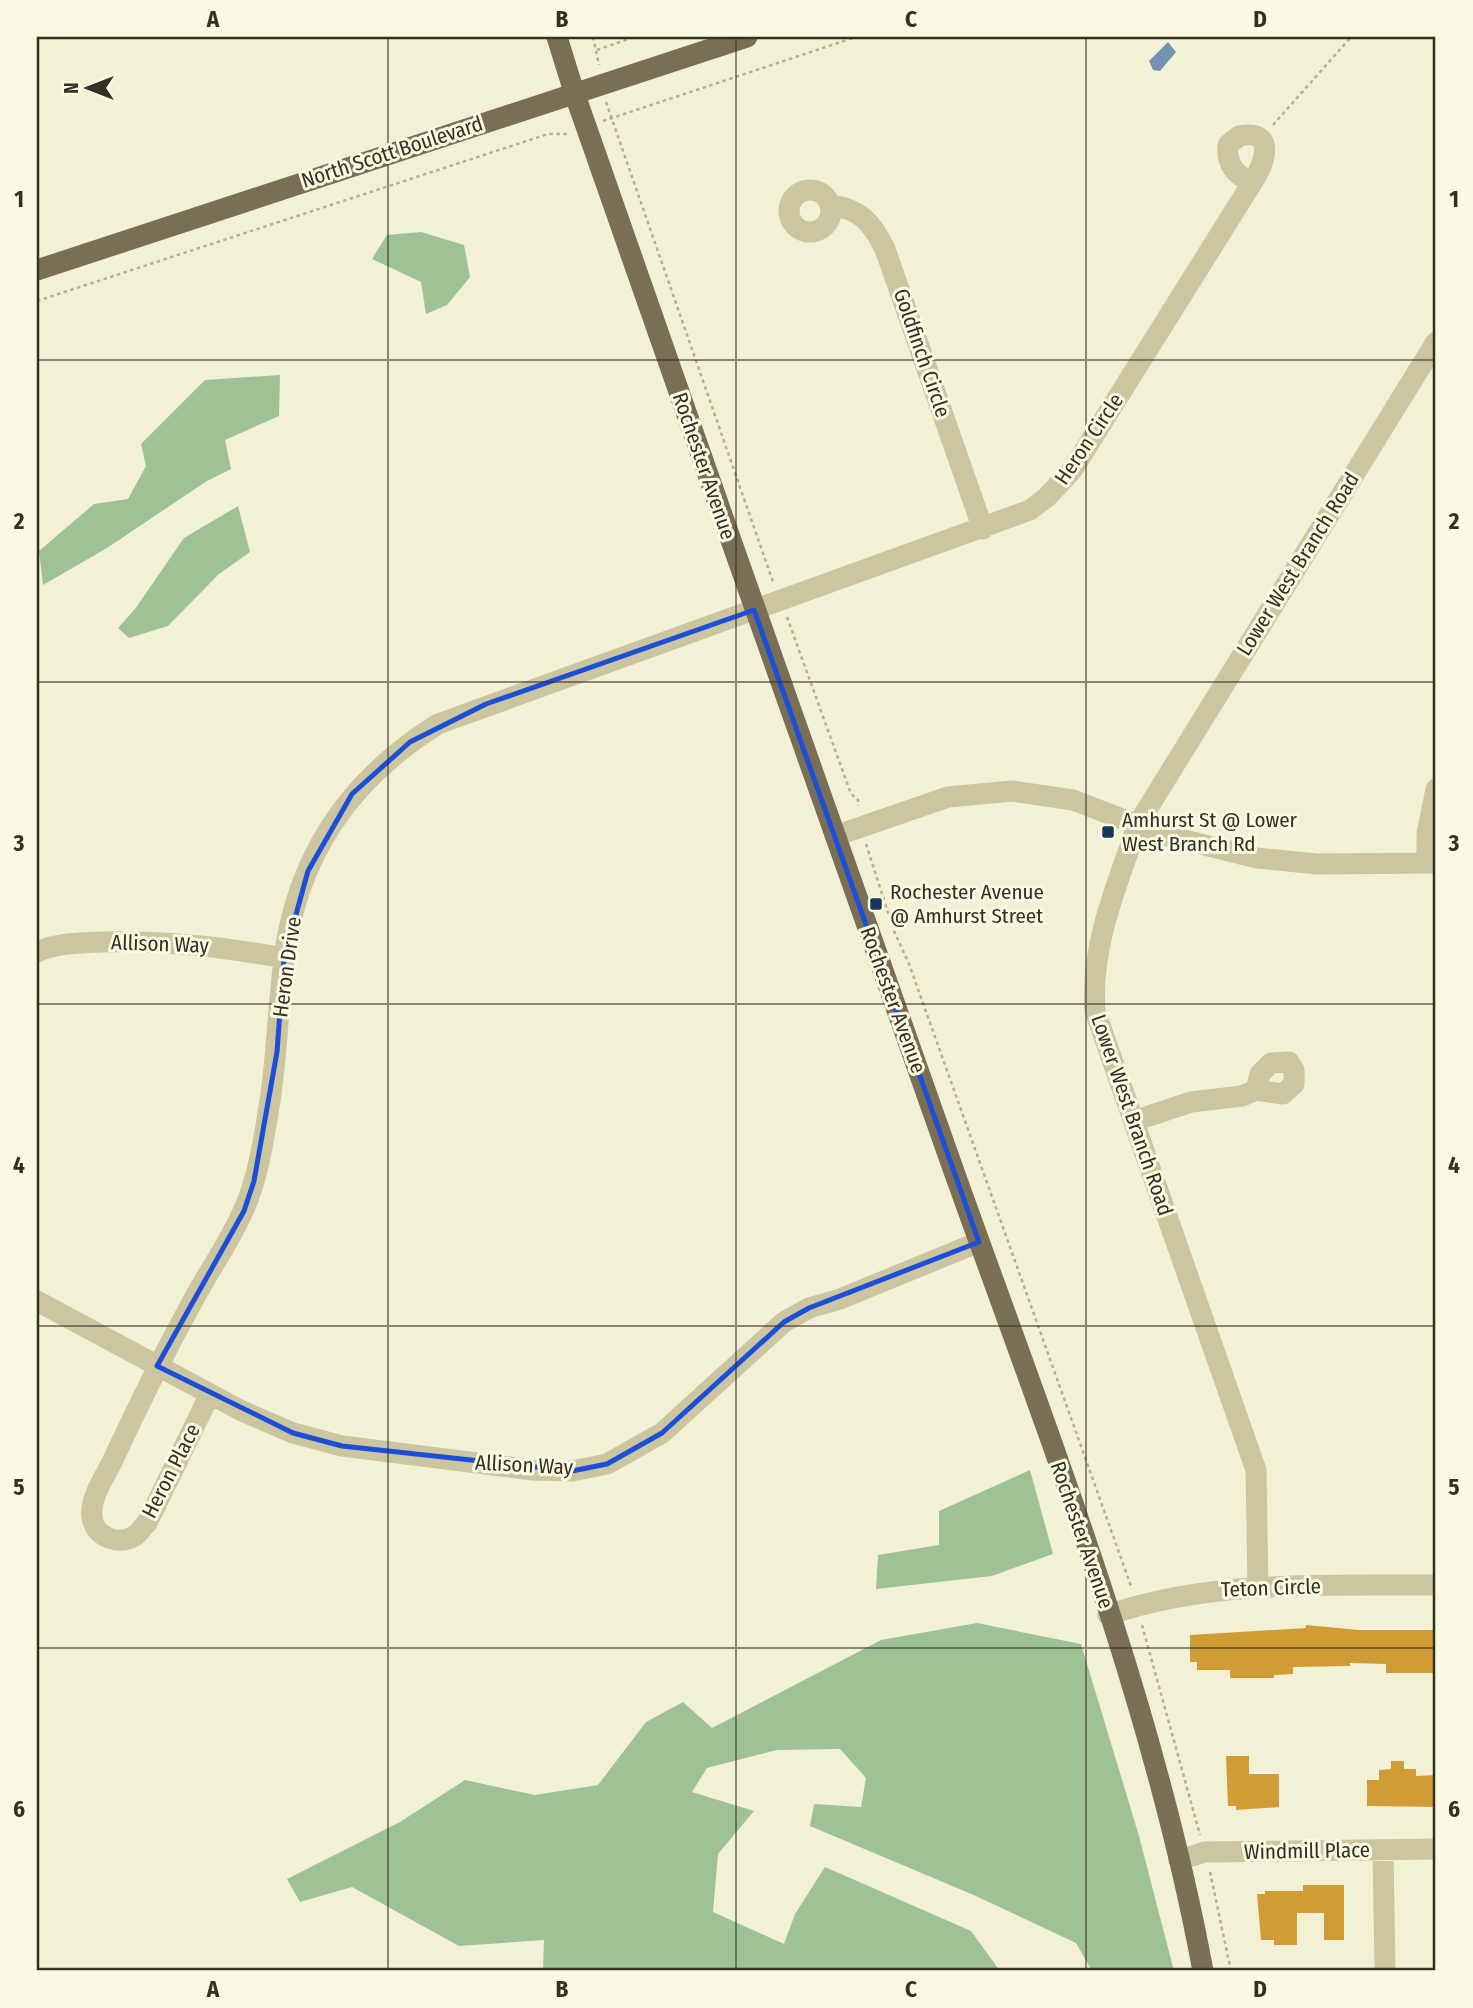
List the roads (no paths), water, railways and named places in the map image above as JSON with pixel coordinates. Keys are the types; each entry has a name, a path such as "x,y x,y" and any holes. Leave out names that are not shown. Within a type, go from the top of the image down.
{"main road":[{"name":"Rochester Avenue","path":"557,37 754,610 979,1242 1108,1615 1179,1860 1203,1971"},
{"name":"North Scott Boulevard","path":"37,270 747,37"}],"street":[{"name":"Heron Circle","path":"754,610 983,529 1030,510 1048,497 1073,469 1252,183"},
{"name":"Goldfinch Circle","path":"830,205 848,207 862,215 873,225 886,249 983,529"},
{"name":"Lower West Branch Road","path":"1258,1587 1256,1470 1095,1011 1093,985 1111,899 1138,824 1436,342"},
{"name":"Heron Drive","path":"157,1366 244,1211 263,1143 277,1052 284,958 293,914 308,870 327,831 352,794 383,762 438,724 486,704 754,610"},
{"path":"835,836 948,797 1012,790 1073,800 1198,845 1257,858 1317,864 1432,863 1427,834 1436,789"},
{"name":"Allison Way","path":"37,952 73,944 150,940 215,946 284,958"},
{"path":"1134,1121 1191,1102 1242,1096 1256,1090"},
{"name":"Allison Way","path":"37,1301 210,1394 293,1433 342,1446 533,1470 572,1471 607,1464 662,1433 784,1322 809,1308 840,1299 979,1242"},
{"name":"Heron Place","path":"157,1366 92,1506 92,1519 96,1528 105,1536 124,1539 136,1535 147,1522 210,1394"},
{"name":"Teton Circle","path":"1108,1615 1137,1605 1201,1591 1258,1587 1436,1585"},
{"name":"Windmill Place","path":"1179,1860 1205,1852 1436,1849"},
{"path":"1383,1850 1385,1971"}],"water":[{"path":"1168,42 1176,52 1160,71 1153,70 1149,61"}],"place":[{"name":"Amhurst St @ Lower West Branch Rd","path":"1108,832"},
{"name":"Rochester Avenue @ Amhurst Street","path":"876,904"}]}
